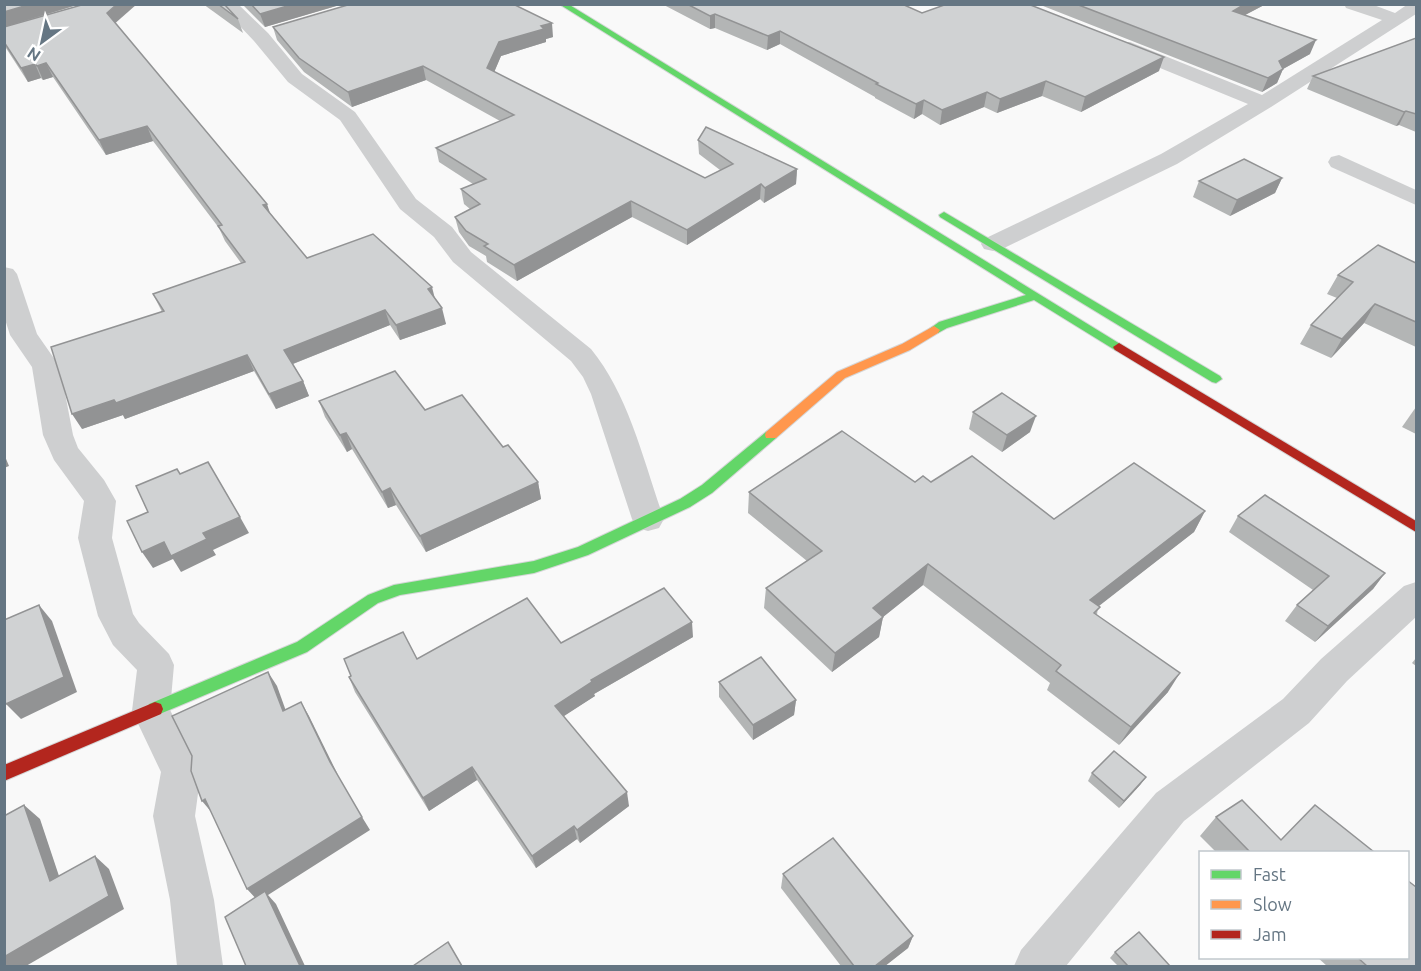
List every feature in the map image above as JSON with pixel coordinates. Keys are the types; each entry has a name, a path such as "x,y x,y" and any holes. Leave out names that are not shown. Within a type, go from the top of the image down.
{"main road":[{"path":"562,4 1034,296 1416,527"},
{"path":"933,208 1230,388"},
{"path":"4,773 302,647 373,599 399,589 534,567 584,551 685,503 708,489 841,375 906,347 943,325 1034,296"}],"street":[{"path":"227,4 272,34 296,78 348,116 408,204 443,232 468,262 581,355 596,374 648,519"},
{"path":"1352,4 1396,19"},
{"path":"993,244 1169,159 1264,103 1416,7"},
{"path":"1110,41 1264,103"},
{"path":"1339,162 1416,198"},
{"path":"4,274 24,335 46,367 58,435 65,452 100,501 94,538 116,616 126,634 156,665 151,711 181,771 174,816 192,900 200,966"},
{"path":"1037,966 1170,807 1296,711 1334,670 1416,596"}],"building":[{"path":"4,4 31,4 4,12"},
{"path":"85,4 117,4 107,13 267,204 263,205 307,258 373,234 432,287 428,289 442,308 396,325 385,310 284,350 303,381 269,394 247,355 116,403 114,400 72,414 51,347 164,311 153,294 245,262 218,226 222,225 147,126 99,140 46,63 21,68 4,42 4,27"},
{"path":"218,4 224,4 238,19"},
{"path":"251,4 294,4 260,14"},
{"path":"351,4 513,4 552,23 541,26 544,29 499,42 487,68 705,178 733,164 698,140 706,127 797,169 765,188 761,184 687,230 631,201 514,265 484,246 488,244 466,231 455,217 480,204 461,189 486,179 436,148 514,115 423,66 348,92 299,58 273,27"},
{"path":"687,4 902,4 922,13 947,4 1028,4 1164,57 1085,97 1046,81 1000,99 987,92 942,110 924,100 916,104 780,31 768,36 715,14 710,16"},
{"path":"1076,4 1245,4 1233,11 1316,40 1279,61 1283,69 1268,78"},
{"path":"1416,38 1416,114 1404,112 1313,76"},
{"path":"1244,159 1282,178 1237,200 1199,181"},
{"path":"1378,245 1416,263 1416,322 1375,304 1342,339 1311,325 1353,282 1338,275"},
{"path":"395,371 425,410 462,395 503,447 508,445 538,482 420,536 390,488 382,492 346,433 340,435 319,401"},
{"path":"1002,393 1036,416 1007,435 973,412"},
{"path":"842,431 915,482 923,476 931,482 972,456 1054,519 1134,463 1205,511 1090,600 1100,607 1094,613 1180,673 1131,727 1056,671 1061,665 928,564 873,608 883,617 835,653 766,588 822,551 749,492"},
{"path":"208,462 240,517 203,533 207,539 171,556 164,542 142,552 127,521 148,512 136,486 177,469 180,474"},
{"path":"1265,495 1385,573 1328,626 1297,605 1329,576 1238,516"},
{"path":"664,588 692,622 591,680 592,682 555,706 627,792 577,830 574,826 532,856 472,767 423,798 349,677 351,676 344,659 403,632 417,659 527,598 561,643"},
{"path":"39,605 64,677 6,704 4,699 4,620"},
{"path":"761,657 796,700 753,725 719,682"},
{"path":"268,672 283,711 301,702 330,762 362,817 247,889 205,799 202,801 191,771 192,756 172,716"},
{"path":"1114,751 1146,777 1124,801 1092,773"},
{"path":"1242,800 1281,840 1315,805 1373,851 1249,851 1216,817"},
{"path":"24,805 50,881 95,856 109,896 4,957 4,816"},
{"path":"833,838 913,936 875,966 854,966 783,874"},
{"path":"1409,882 1416,887 1416,966 1367,966 1359,959 1409,959"},
{"path":"265,891 300,966 246,966 225,917"},
{"path":"1139,932 1170,966 1128,966 1115,952"},
{"path":"448,942 462,966 413,966"}],"traffic: fast":[{"path":"562,4 1119,347"},
{"path":"944,215 1216,379"},
{"path":"934,330 943,325 1034,296"},
{"path":"155,709 302,647 373,599 399,589 534,567 583,551 685,503 707,489 771,435"}],"traffic: slow":[{"path":"771,435 841,375 906,347 934,330"}],"traffic: jam":[{"path":"1119,347 1416,527"},
{"path":"4,773 155,709"}]}
